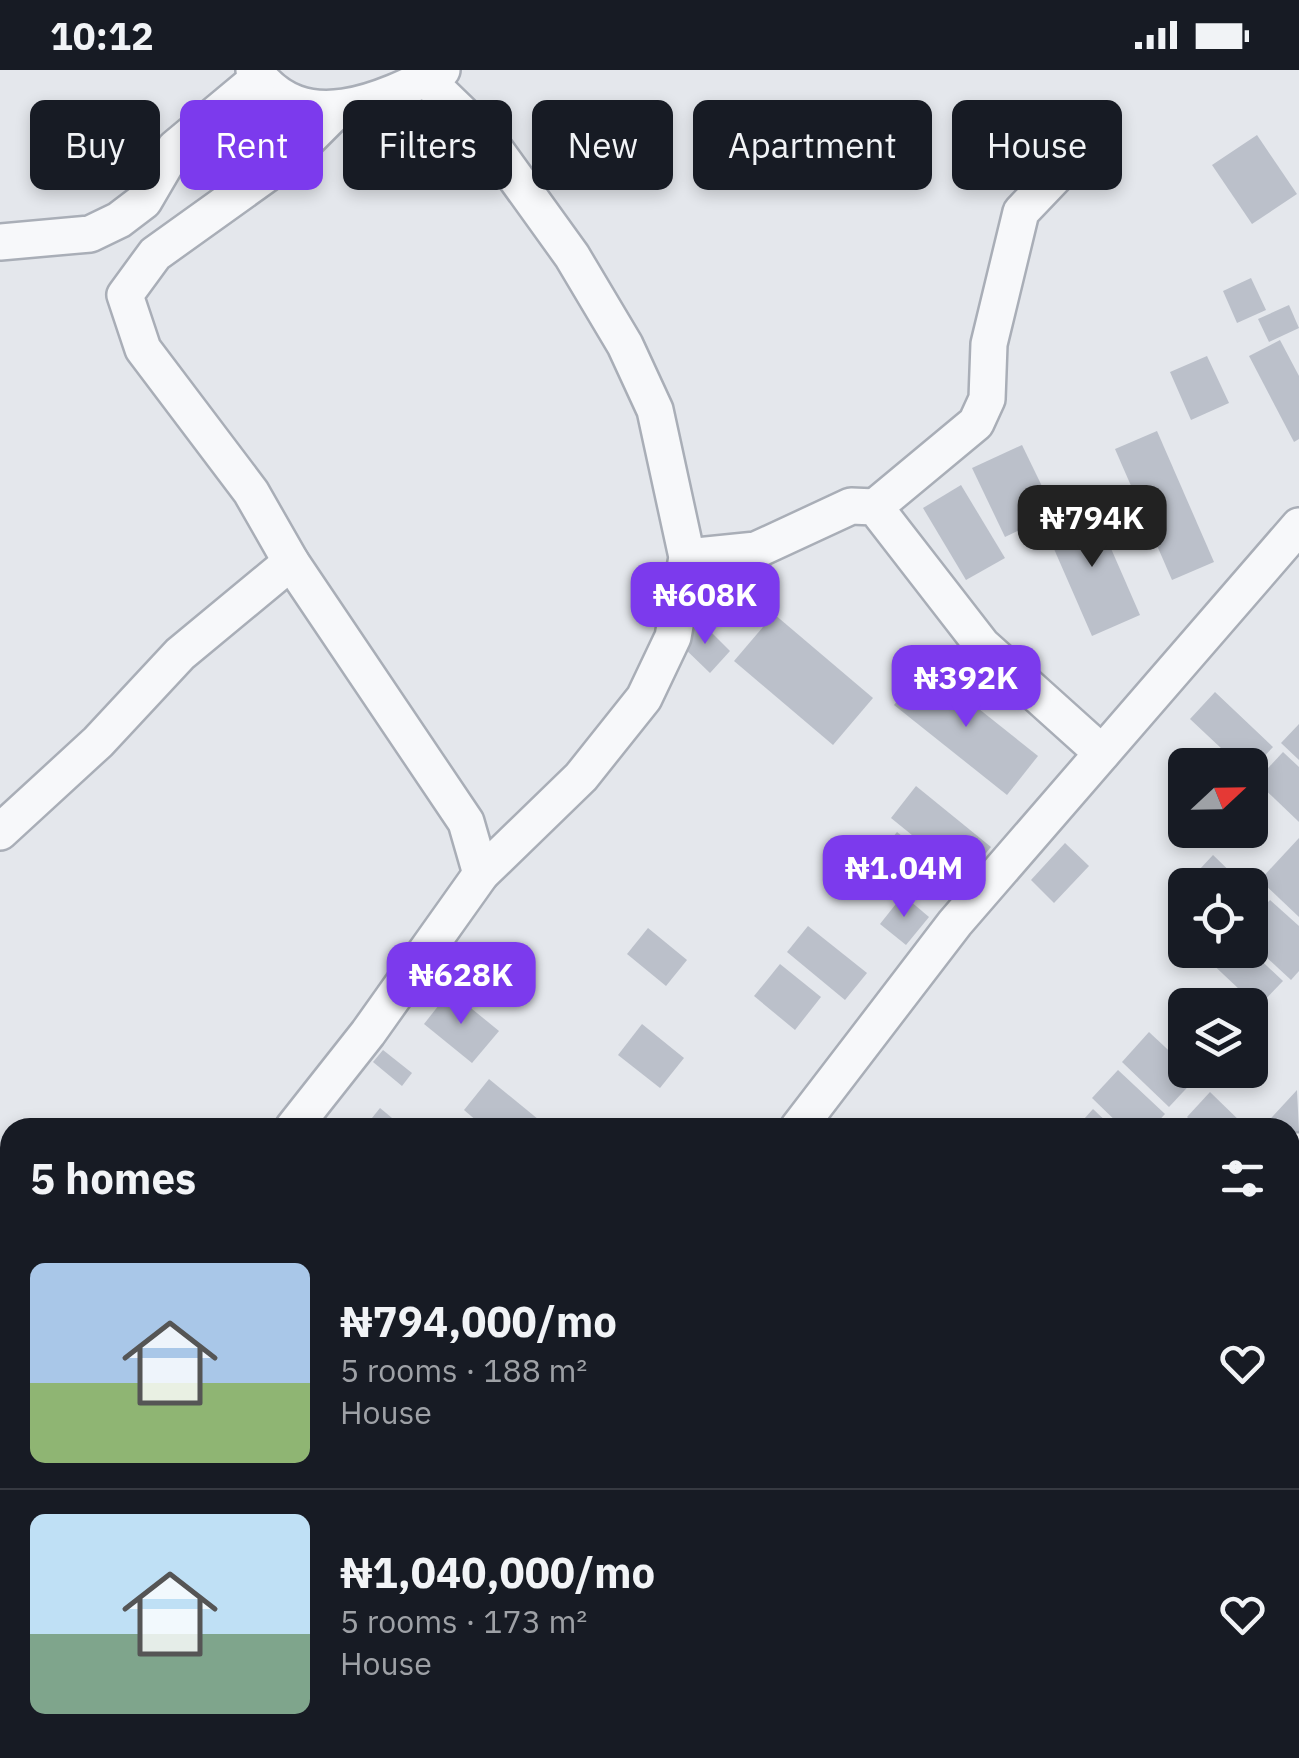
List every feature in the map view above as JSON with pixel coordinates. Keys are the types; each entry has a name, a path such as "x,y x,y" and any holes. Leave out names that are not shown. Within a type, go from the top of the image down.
{"street":[{"path":"0,242 90,234 119,220 144,201 176,148 257,74 299,107 336,111"},
{"path":"301,1118 368,1033 481,874 581,777 644,698 673,637 687,557 655,410 625,345 572,256 434,74 336,111 289,158 154,254 125,295 143,348 250,492 290,562 466,822 481,874"},
{"path":"687,557 756,550 851,506 875,507 976,423 987,399 989,344 1021,212 1042,190"},
{"path":"875,507 982,645 1102,753"},
{"path":"806,1118 956,923 1296,536"},
{"path":"5,818 98,742 180,654 290,562"}],"building":[{"path":"1257,135 1297,194 1252,224 1212,165"},
{"path":"1251,278 1266,310 1237,323 1223,291"},
{"path":"1289,305 1299,328 1269,342 1258,319"},
{"path":"1280,340 1299,376 1299,439 1294,442 1249,356"},
{"path":"1207,356 1229,403 1191,420 1170,372"},
{"path":"1157,431 1214,562 1172,580 1115,449"},
{"path":"1022,445 1055,513 1005,537 972,468"},
{"path":"961,485 1005,558 966,580 923,508"},
{"path":"1092,505 1140,615 1092,636 1044,526"},
{"path":"774,614 873,698 833,745 734,661"},
{"path":"701,622 730,651 710,673 680,644"},
{"path":"925,666 1038,756 1007,795 894,705"},
{"path":"1215,692 1273,747 1268,752 1268,748 1221,748 1190,719"},
{"path":"1299,724 1299,760 1281,743"},
{"path":"1283,752 1299,767 1299,822 1268,792 1268,768"},
{"path":"916,786 991,847 965,878 891,818"},
{"path":"897,832 937,865 914,895 873,862"},
{"path":"1299,838 1299,917 1268,888 1268,871"},
{"path":"1065,843 1089,866 1054,903 1031,880"},
{"path":"1213,855 1226,868 1201,868"},
{"path":"903,895 929,917 906,945 880,924"},
{"path":"1268,902 1299,926 1299,971 1291,980 1268,959"},
{"path":"808,926 867,973 845,1000 787,952"},
{"path":"648,928 687,960 666,986 627,954"},
{"path":"780,964 821,997 795,1030 754,996"},
{"path":"1268,967 1283,981 1268,997 1268,988 1238,988 1217,968"},
{"path":"450,991 499,1031 472,1063 424,1024"},
{"path":"642,1024 684,1058 660,1088 618,1055"},
{"path":"1149,1032 1168,1050 1168,1088 1187,1088 1169,1107 1122,1062"},
{"path":"383,1050 412,1073 402,1086 373,1062"},
{"path":"1118,1070 1165,1114 1161,1118 1113,1118 1092,1098"},
{"path":"489,1079 537,1118 473,1118 464,1110"},
{"path":"1297,1090 1298,1118 1271,1118"},
{"path":"1210,1092 1237,1118 1188,1118"},
{"path":"380,1108 392,1118 372,1118"},
{"path":"1093,1109 1102,1118 1085,1118"}]}
